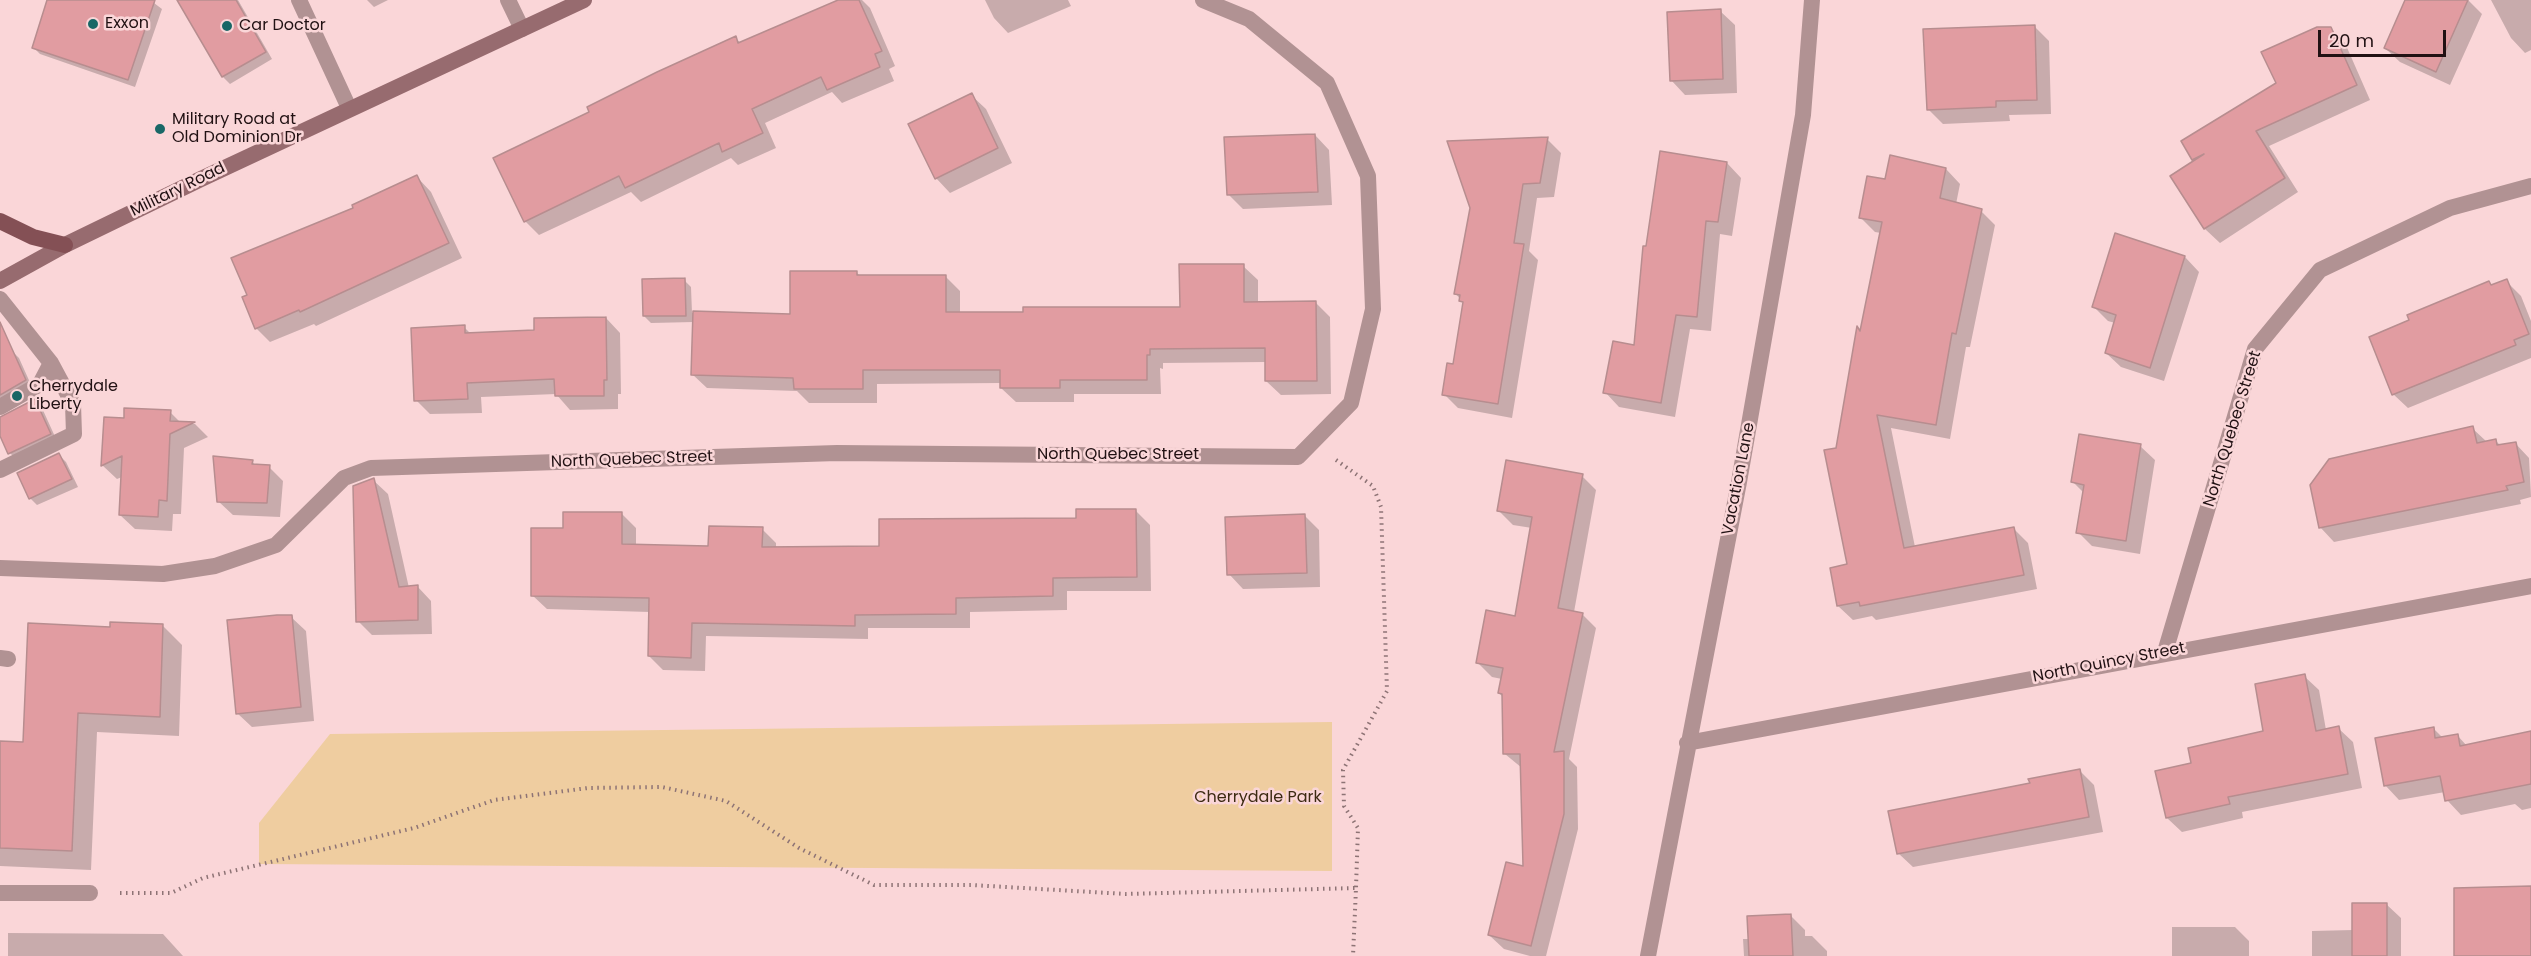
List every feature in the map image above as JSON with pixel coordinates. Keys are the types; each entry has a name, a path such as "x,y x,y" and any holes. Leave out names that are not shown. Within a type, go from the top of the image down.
{"main road":[{"name":"Military Road","path":"0,281 65,245 349,108 584,0"},
{"path":"0,221 33,237 65,245"}],"street":[{"path":"299,0 349,108"},
{"path":"508,0 522,29"},
{"name":"North Quebec Street","path":"0,568 163,574 215,566 276,545 345,478 371,468 837,453 1298,457 1351,403 1374,309 1368,176 1327,83 1249,19 1203,0"},
{"name":"Vacation Lane","path":"1648,956 1687,743 1739,482 1803,115 1812,0"},
{"name":"North Quebec Street","path":"2164,652 2256,349 2320,270 2450,208 2531,186"},
{"path":"0,299 51,363 73,404 74,434 0,470"},
{"path":"0,407 40,384 51,363"},
{"name":"North Quincy Street","path":"1687,743 2164,652 2531,586"},
{"path":"0,892 90,893"}],"path":[{"path":"1353,473 1373,486 1381,507 1387,691 1343,770 1344,806 1358,828 1353,956"},
{"path":"90,893 171,893 204,878 414,828 494,800 588,788 662,787 726,801 799,848 874,885 972,885 1126,894 1356,888"}],"green space":[{"name":"Cherrydale Park","path":"1332,722 1332,871 259,864 259,823 330,734"}],"building":[{"name":"Exxon","path":"47,0 155,0 128,80 32,48"},
{"path":"177,0 236,0 266,52 222,77"},
{"path":"838,0 859,0 882,51 875,54 880,67 827,90 821,77 752,109 763,133 722,152 719,143 625,188 619,176 524,222 493,158 589,112 587,107 657,72 736,36 738,43"},
{"path":"2405,0 2468,0 2436,72 2384,48"},
{"path":"1721,9 1723,79 1670,81 1667,12"},
{"path":"2035,25 2037,100 1996,101 1996,107 1927,110 1923,29"},
{"path":"2317,27 2331,27 2357,85 2256,131 2285,178 2204,229 2170,176 2204,154 2192,160 2181,141 2276,83 2261,52"},
{"path":"972,93 998,148 935,179 908,124"},
{"path":"1315,134 1318,192 1227,195 1224,137"},
{"path":"1548,137 1540,183 1523,184 1514,243 1524,244 1498,404 1442,395 1447,363 1453,364 1463,302 1459,301 1460,295 1454,294 1470,208 1447,141"},
{"path":"1660,151 1727,162 1718,222 1706,221 1697,317 1676,315 1661,403 1603,393 1613,341 1634,345 1643,246 1646,246"},
{"path":"1890,155 1946,168 1940,198 1982,209 1956,334 1952,333 1936,425 1877,415 1904,548 2014,527 2024,575 1860,606 1859,602 1837,606 1830,568 1847,564 1824,450 1836,448 1857,326 1860,331 1882,222 1859,218 1867,176 1885,179"},
{"path":"417,175 449,243 300,312 299,310 255,329 242,297 247,295 231,258 353,208 352,205"},
{"path":"2115,233 2185,256 2150,368 2105,353 2116,315 2092,307"},
{"path":"1179,264 1244,264 1244,302 1316,301 1317,381 1265,381 1265,348 1150,349 1150,355 1147,355 1147,380 1060,380 1060,388 1000,388 1000,370 863,370 863,389 794,389 793,378 691,375 693,311 790,314 790,271 857,271 857,275 946,275 946,312 1023,312 1023,307 1180,307"},
{"path":"685,278 686,316 643,316 642,279"},
{"path":"2507,279 2529,334 2514,340 2516,345 2392,395 2369,337 2409,320 2407,315 2489,281 2491,285"},
{"path":"606,317 607,380 604,380 604,396 555,396 554,379 467,383 468,399 414,401 411,328 465,325 465,333 534,330 534,318"},
{"path":"0,322 26,380 0,395"},
{"path":"35,399 51,434 8,454 0,436 0,417"},
{"path":"124,408 171,410 170,421 195,422 170,434 167,501 159,500 158,517 119,515 122,456 101,466 104,417 124,418"},
{"path":"2473,426 2477,443 2496,439 2497,445 2516,442 2524,482 2506,486 2508,490 2319,528 2310,485 2329,459"},
{"path":"2079,434 2141,444 2126,541 2076,533 2084,485 2071,482"},
{"path":"59,453 72,479 29,499 17,473"},
{"path":"213,456 253,460 252,464 270,465 267,503 217,502"},
{"path":"1506,460 1583,474 1558,608 1583,613 1554,752 1564,751 1564,814 1531,946 1488,935 1506,862 1523,866 1520,754 1503,754 1502,694 1498,693 1503,668 1476,663 1486,610 1515,616 1532,517 1497,511"},
{"path":"374,478 399,587 418,585 418,620 356,622 353,486"},
{"path":"1076,509 1136,509 1137,577 1053,578 1053,596 956,598 956,614 855,615 855,626 692,623 691,658 648,656 649,598 531,596 531,528 563,528 563,512 622,512 622,544 708,546 709,526 763,527 762,547 879,546 879,519 1076,518"},
{"path":"1305,514 1307,573 1227,575 1225,517"},
{"path":"292,615 301,707 236,714 227,620"},
{"path":"110,622 163,624 160,717 78,713 72,851 0,848 0,741 23,742 28,623 110,627"},
{"path":"2305,674 2316,731 2339,726 2348,774 2228,797 2230,804 2166,818 2155,771 2191,763 2188,748 2263,731 2255,684"},
{"path":"2434,727 2435,738 2458,734 2460,746 2531,731 2531,784 2445,801 2440,776 2384,786 2375,738"},
{"path":"2080,769 2089,817 1897,854 1888,811 2030,783 2028,779"},
{"path":"2531,886 2531,956 2454,956 2454,888"},
{"path":"2352,903 2387,903 2387,956 2352,956"},
{"path":"1791,914 1793,956 1749,956 1747,916"}],"place":[{"name":"Exxon","path":"93,24"},
{"name":"Car Doctor","path":"227,26"},
{"name":"Military Road at Old Dominion Dr","path":"160,129"},
{"name":"Cherrydale Liberty","path":"17,396"}]}
